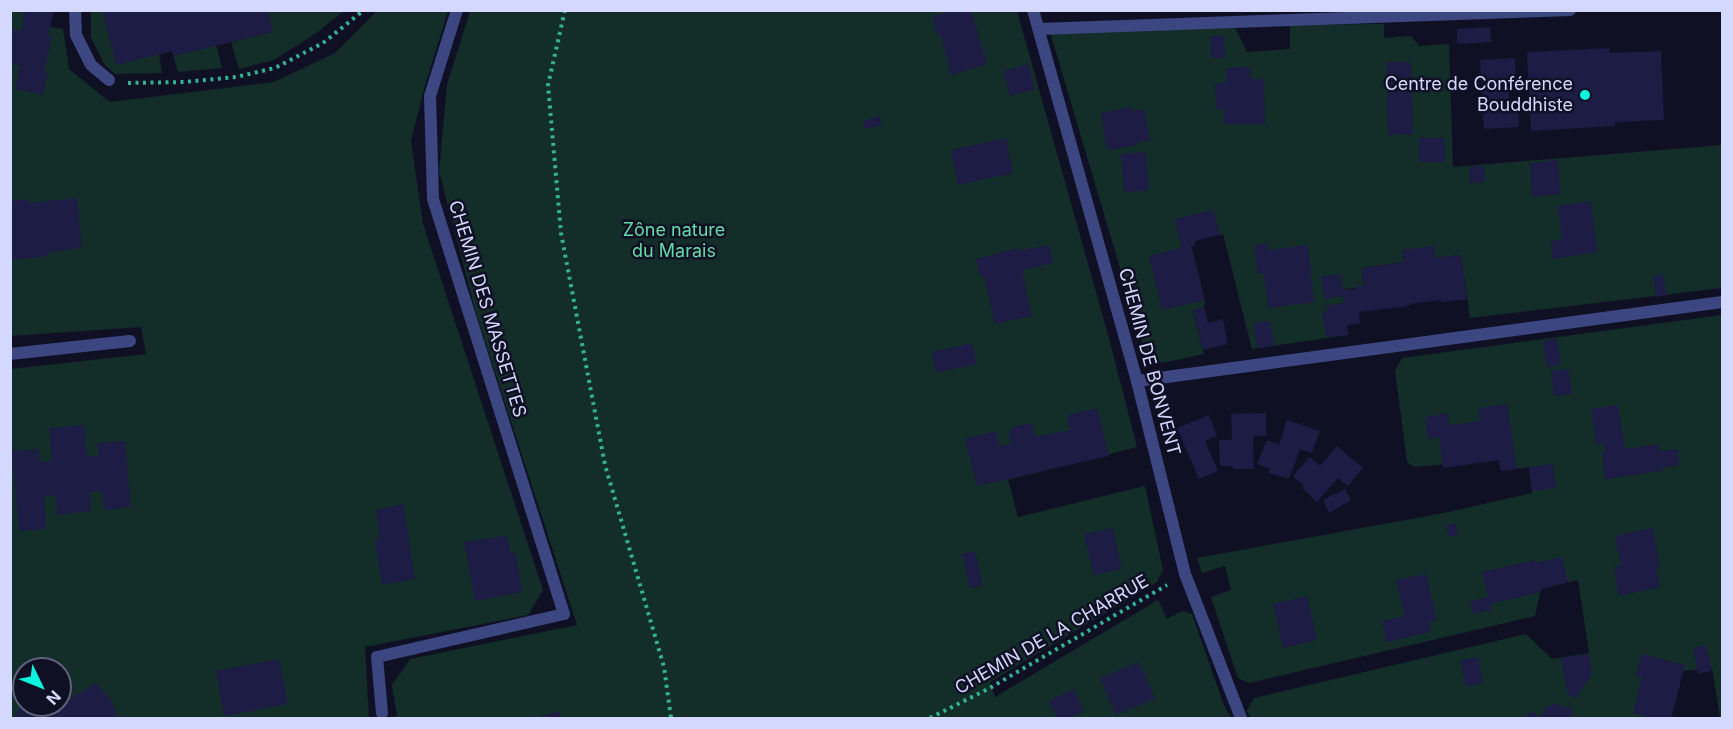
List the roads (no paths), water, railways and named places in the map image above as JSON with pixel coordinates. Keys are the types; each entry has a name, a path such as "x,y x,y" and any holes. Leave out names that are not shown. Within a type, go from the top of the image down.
{"street":[{"path":"75,10 76,35 91,65 109,80"},
{"name":"CHEMIN DES MASSETTES","path":"382,714 377,657 564,614 433,199 430,96 457,10"},
{"name":"CHEMIN DE BONVENT","path":"1033,10 1137,381 1185,574 1241,718"},
{"path":"1039,29 1570,10"},
{"path":"1137,381 1722,302"},
{"path":"10,354 130,341"}],"place":[{"name":"Centre de Conférence Bouddhiste","path":"1585,95"}],"park label":[{"name":"Zône nature du Marais","path":"674,241"}]}
